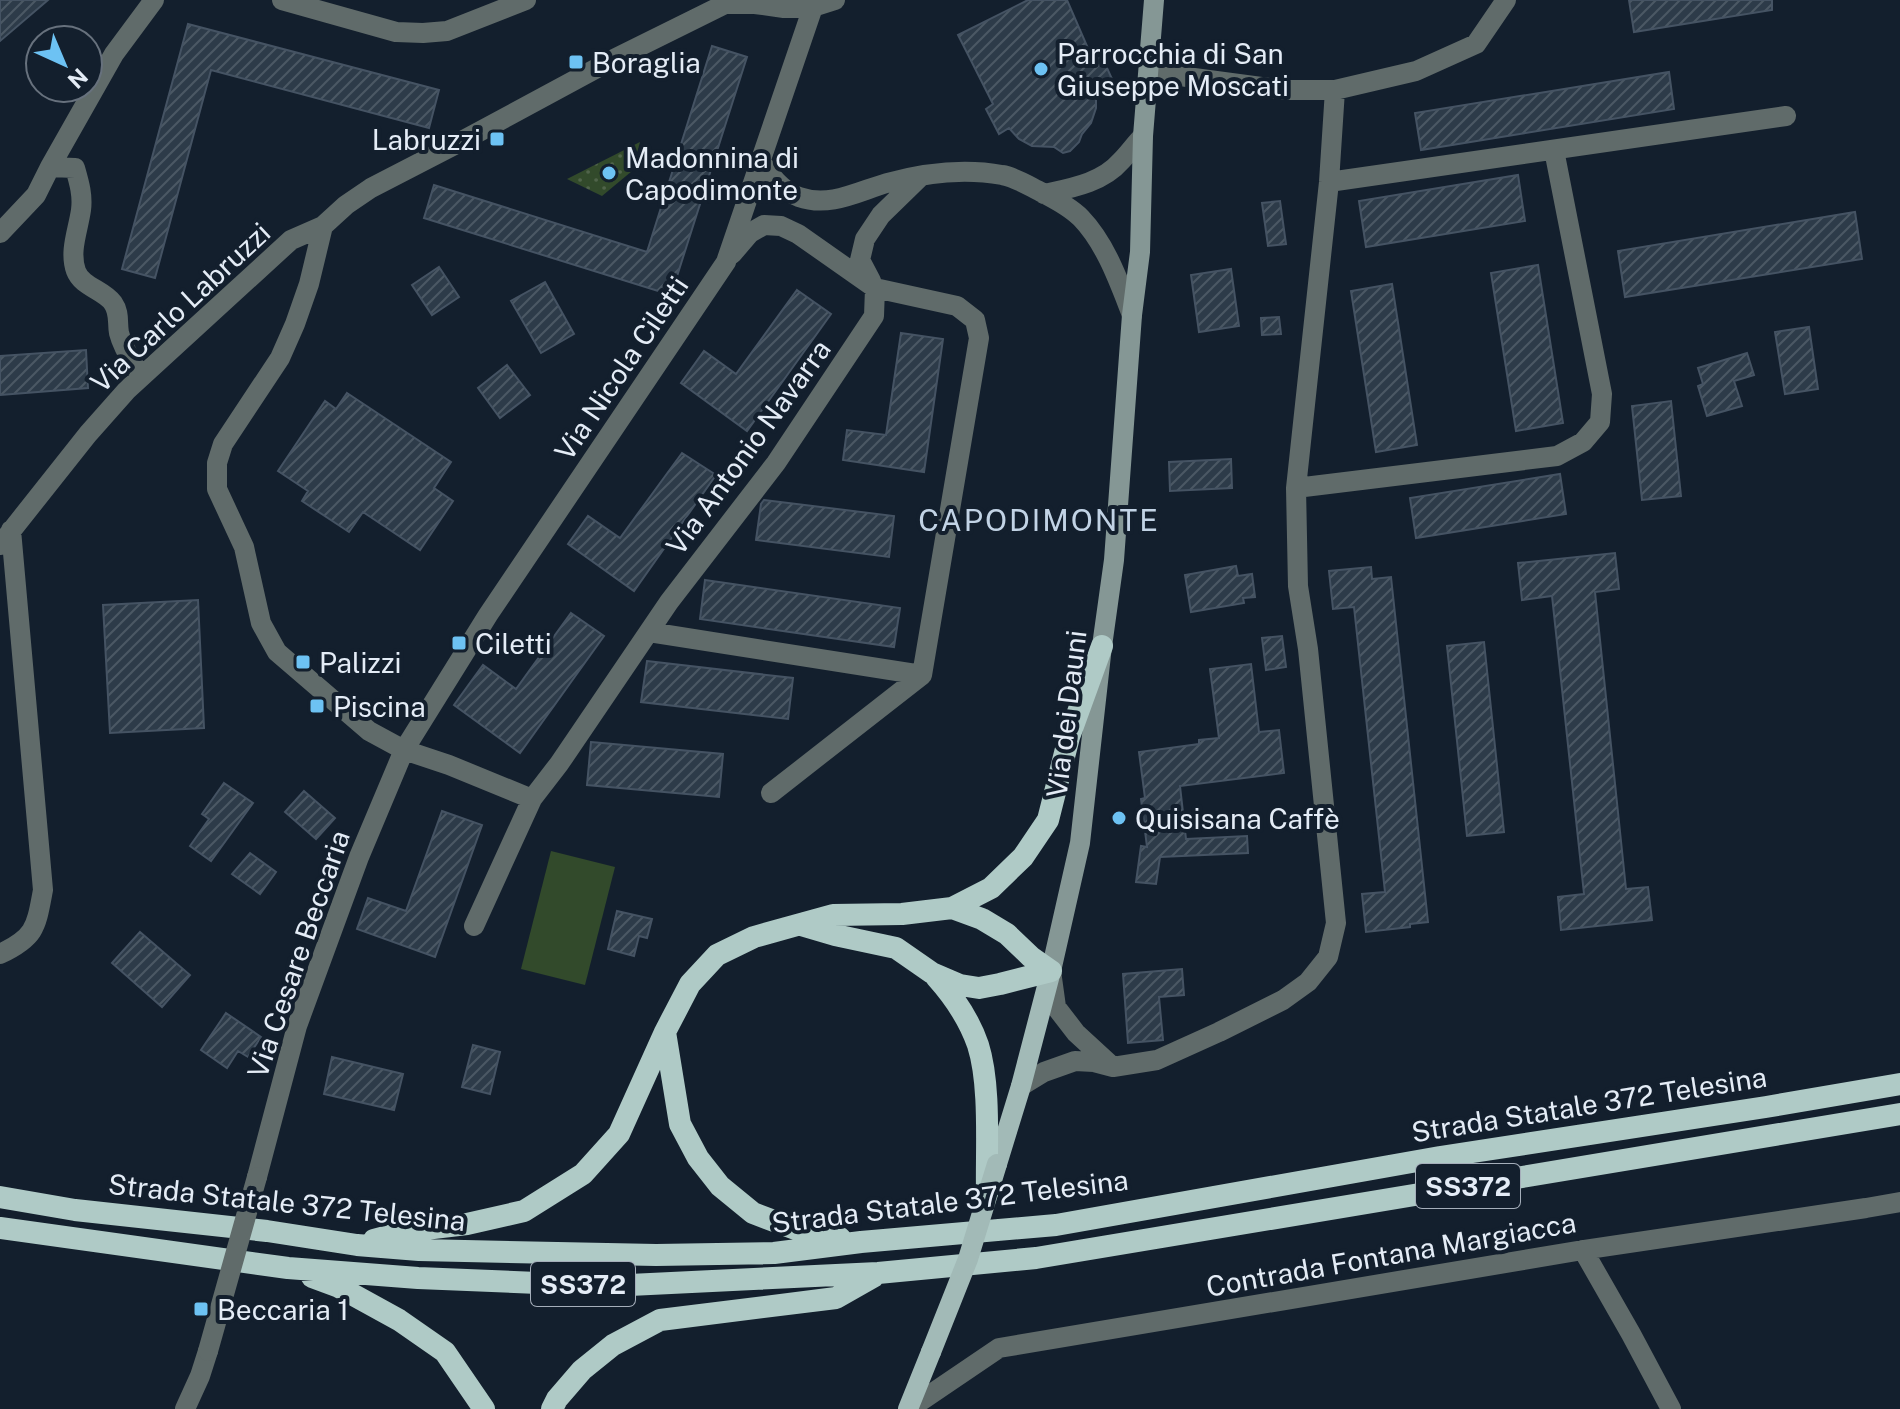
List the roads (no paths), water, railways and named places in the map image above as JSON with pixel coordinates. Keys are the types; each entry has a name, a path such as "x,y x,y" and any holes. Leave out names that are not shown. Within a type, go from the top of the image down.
{"highway":[{"path":"357,1245 408,1231 467,1224 524,1211 583,1174 619,1134 690,984 717,955 754,937 833,915 902,914 952,908 991,888 1023,857 1048,820 1069,737 1102,646"},
{"path":"952,908 982,919 1007,934 1051,971"},
{"path":"801,925 896,948 932,973 960,985 979,988 1051,971"},
{"path":"932,973 962,1011 981,1059 985,1090 987,1199"},
{"path":"665,1032 680,1124 698,1158 720,1186 753,1213 798,1230 861,1242"},
{"name":"Strada Statale 372 Telesina","path":"0,1197 75,1210 419,1250 656,1255 774,1253 1056,1225 1440,1157 1900,1084"},
{"name":"Strada Statale 372 Telesina","path":"0,1228 288,1268 418,1278 609,1286 878,1273 1036,1258 1900,1114"},
{"path":"288,1268 339,1287 399,1320 445,1352 484,1409"},
{"path":"552,1409 582,1370 613,1345 660,1320 836,1298 878,1273"}],"main road":[{"name":"Via dei Dauni","path":"908,1409 963,1270 987,1199 1021,1086 1080,843 1114,560 1132,315 1140,252 1143,136 1152,4"}],"street":[{"path":"0,233 36,195 114,54 154,0"},
{"path":"282,0 396,32 423,33 447,31 526,0"},
{"path":"813,7 835,0"},
{"path":"1149,72 1285,90 1335,90 1416,71 1476,44 1506,0"},
{"name":"Via Carlo Labruzzi","path":"0,954 21,943 37,922 43,890 6,538 88,434 141,377 291,240 323,226 371,188 722,2 784,8 813,7"},
{"name":"Via Nicola Ciletti","path":"404,750 488,615 726,262 813,7"},
{"path":"1021,1086 1044,1072 1075,1061 1113,1067 1157,1060 1283,1000 1308,982 1328,957 1336,923 1308,649 1298,586 1296,488 1329,182 1335,90"},
{"path":"1329,182 1786,116"},
{"path":"1044,194 1100,178 1120,163 1143,136"},
{"path":"1296,488 1557,456 1583,442 1600,422 1602,394 1554,150"},
{"path":"760,160 786,190 818,201 836,200 888,183 947,172 1004,175 1060,201 1081,218 1098,241 1132,315"},
{"path":"50,167 75,168 81,191 81,211 73,248 77,274 112,302 118,314 125,349 141,377"},
{"path":"875,288 860,260 865,239 881,215 920,177"},
{"path":"726,262 750,233 764,225 781,226 798,234 875,288 957,306 975,320 979,338 922,675 771,793"},
{"path":"323,226 309,284 280,358 223,444 217,463 217,489 244,547 261,623 277,652 369,731 404,750 532,799"},
{"name":"Via Antonio Navarra","path":"474,926 532,799 693,571 776,463 874,316 875,288"},
{"path":"649,632 922,675"},
{"name":"Via Cesare Beccaria","path":"185,1409 208,1351 297,1026 359,857 404,750"},
{"path":"1051,971 1056,1007 1076,1033 1113,1067"},
{"name":"Contrada Fontana Margiacca","path":"908,1409 999,1348 1583,1250 1900,1202"},
{"path":"1583,1250 1671,1409"}],"place":[{"name":"Boraglia","path":"576,62"},
{"name":"Parrocchia di San Giuseppe Moscati","path":"1041,69"},
{"name":"Labruzzi","path":"497,139"},
{"name":"Madonnina di Capodimonte","path":"609,173"},
{"name":"Ciletti","path":"459,643"},
{"name":"Palizzi","path":"303,662"},
{"name":"Piscina","path":"317,706"},
{"name":"Quisisana Caffè","path":"1119,818"},
{"name":"Beccaria 1","path":"201,1309"}],"district":[{"name":"CAPODIMONTE","path":"1039,520"}]}
